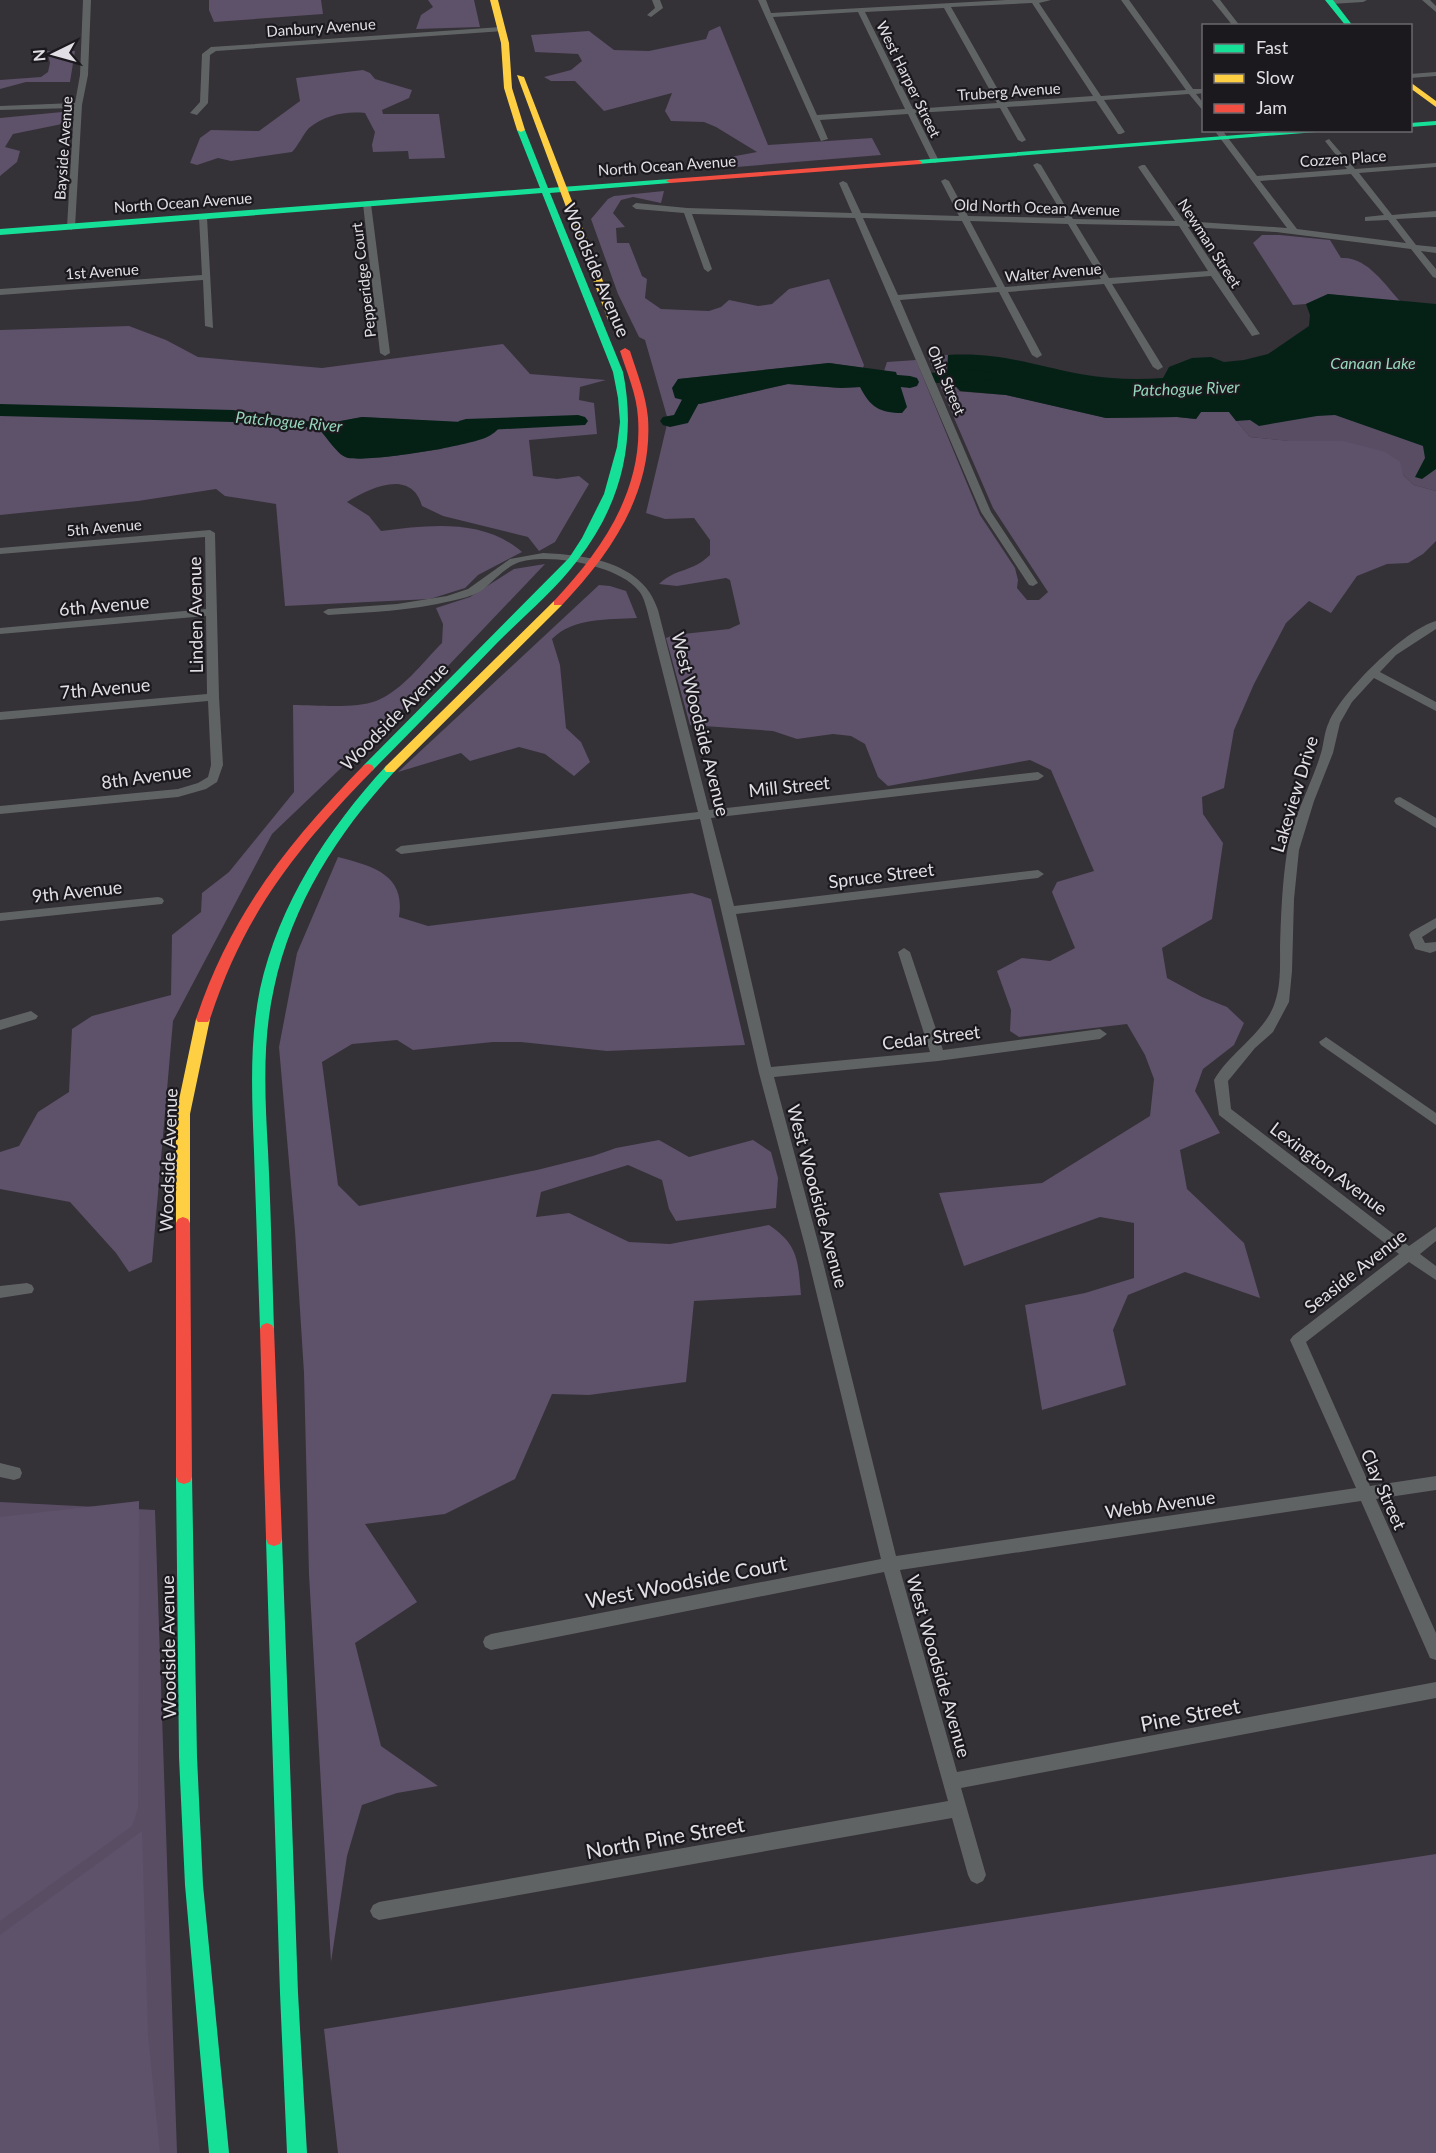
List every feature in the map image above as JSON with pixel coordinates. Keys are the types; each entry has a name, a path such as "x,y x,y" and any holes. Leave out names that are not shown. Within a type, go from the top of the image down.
{"main road":[{"path":"494,0 506,47 520,75 562,189"},
{"path":"1330,1 1348,24"},
{"path":"506,47 507,76 515,110 544,190"},
{"path":"1412,86 1436,105"},
{"path":"1412,125 1436,123"},
{"name":"North Ocean Avenue","path":"0,232 935,160 1221,135 1333,136"},
{"name":"Woodside Avenue","path":"219,2153 194,1885 187,1711 184,1532 183,1114 189,1072 211,990 228,952 245,917 291,851 344,791 612,538 631,501 644,444 642,402 619,335 562,189"},
{"name":"Woodside Avenue","path":"298,2153 294,2122 259,1105 261,1024 278,949 303,888 326,849 349,816 398,760 543,619 584,562 614,487 623,453 626,411 621,380 544,190"}],"street":[{"name":"Bayside Avenue","path":"71,227 78,105 84,75 87,0"},
{"path":"651,15 659,8 656,0"},
{"path":"762,0 824,139"},
{"path":"768,15 1047,0"},
{"path":"1125,0 1202,108"},
{"path":"1216,0 1235,24"},
{"path":"1330,1 1364,0"},
{"path":"1426,0 1436,10"},
{"path":"1034,1 1121,132"},
{"path":"947,6 1022,140"},
{"name":"West Harper Street","path":"860,10 935,160"},
{"name":"Danbury Avenue","path":"194,113 204,103 206,54 214,50 501,29"},
{"path":"1412,76 1436,74"},
{"name":"Truberg Avenue","path":"816,118 1202,91"},
{"path":"0,108 78,105"},
{"path":"1221,135 1293,230"},
{"path":"1333,136 1354,171 1436,275"},
{"path":"1037,165 1108,280 1158,367"},
{"name":"Cozzen Place","path":"1253,179 1436,165"},
{"name":"Newman Street","path":"1142,167 1184,224 1212,273 1255,334"},
{"path":"945,181 1037,355"},
{"name":"Ohls Street","path":"843,183 896,298 986,512 1033,583"},
{"name":"Pepperidge Court","path":"367,204 385,353"},
{"name":"Old North Ocean Avenue","path":"636,206 687,211 1184,224 1293,230 1436,250"},
{"path":"687,211 708,269"},
{"path":"1368,219 1436,214"},
{"path":"203,217 205,277 210,326"},
{"name":"Walter Avenue","path":"896,298 1212,273"},
{"name":"1st Avenue","path":"0,292 205,277"},
{"name":"5th Avenue","path":"0,551 210,533"},
{"name":"Linden Avenue","path":"210,533 213,697"},
{"name":"West Woodside Avenue","path":"328,612 424,604 468,594 503,568 518,560 535,557 584,562 630,577 646,593 660,637 729,911 766,1073 815,1257 890,1564 977,1875"},
{"name":"6th Avenue","path":"0,631 211,612"},
{"name":"Lakeview Drive","path":"1221,1080 1250,1045 1268,1029 1282,1002 1293,850 1308,801 1327,753 1334,723 1348,700 1392,653 1436,624"},
{"path":"1373,673 1436,707"},
{"name":"7th Avenue","path":"0,716 213,697"},
{"name":"8th Avenue","path":"0,810 178,793 202,786 213,779 217,765 213,697"},
{"name":"Mill Street","path":"401,850 1038,776"},
{"path":"1400,801 1436,824"},
{"name":"Spruce Street","path":"729,911 1038,874"},
{"name":"9th Avenue","path":"0,917 158,901"},
{"path":"1436,922 1415,935 1420,946 1430,949 1436,946"},
{"path":"904,952 938,1056"},
{"path":"0,1025 31,1016"},
{"name":"Cedar Street","path":"766,1073 938,1056 1100,1034"},
{"path":"1326,1042 1436,1120"},
{"name":"Lexington Avenue","path":"1221,1080 1224,1112 1436,1274"},
{"name":"Seaside Avenue","path":"1298,1340 1436,1233"},
{"path":"0,1292 27,1289"},
{"name":"Clay Street","path":"1298,1340 1436,1652"},
{"name":"Webb Avenue","path":"890,1564 1436,1483"},
{"name":"West Woodside Court","path":"491,1642 890,1564"},
{"name":"Pine Street","path":"952,1781 1436,1690"},
{"name":"North Pine Street","path":"379,1911 959,1808"}],"shaded area":[{"path":"209,0 321,0 323,14 214,22 209,10"},
{"path":"428,0 474,0 480,27 416,29 421,15 433,7"},
{"path":"720,26 768,145 872,138 881,155 712,169 709,161 757,152 704,122 671,121 665,111 672,93 604,111 575,81 551,81 544,77 571,70 582,61 578,54 535,52 531,35 589,31 614,50 649,51 706,39 709,31"},
{"path":"47,51 75,51 70,82 26,82 0,89 0,80 41,77 48,72 50,63"},
{"path":"363,70 375,79 412,90 409,98 382,110 383,114 439,114 445,158 409,159 408,151 373,152 375,132 365,113 350,113 328,117 309,128 292,152 231,161 218,158 197,165 190,163 200,138 211,130 259,131 300,101 296,78"},
{"path":"62,112 62,124 13,134 5,147 20,151 17,162 0,176 0,118"},
{"path":"664,191 661,203 633,197 621,200 613,213 625,227 616,228 617,243 629,243 642,276 647,279 645,298 661,309 709,311 721,307 729,300 758,306 772,304 789,289 829,279 864,365 863,368 829,363 679,379 700,404 788,384 841,388 861,387 896,372 884,371 887,362 916,360 980,515 1015,568 1017,588 1027,600 1039,600 1048,592 993,508 942,390 1006,395 1106,418 1196,419 1201,412 1229,412 1250,437 1290,441 1343,441 1385,452 1400,462 1403,475 1414,485 1436,491 1436,541 1423,554 1408,563 1387,564 1357,576 1331,613 1309,601 1286,623 1254,684 1234,730 1224,788 1202,797 1203,814 1223,843 1212,919 1162,948 1167,978 1202,997 1227,1007 1244,1023 1234,1045 1203,1069 1195,1091 1220,1133 1180,1150 1187,1189 1244,1243 1260,1298 1185,1272 1128,1295 1113,1330 1126,1385 1042,1410 1025,1305 1085,1293 1134,1278 1134,1223 1100,1217 964,1266 939,1193 1042,1183 1150,1116 1154,1079 1145,1055 1127,1024 1019,1037 1010,1031 1011,1010 997,971 1022,958 1050,961 1075,948 1052,892 1057,882 1094,871 1051,770 1030,760 888,786 878,777 865,744 851,736 833,734 797,739 773,731 690,725 666,638 674,635 729,629 740,624 730,580 726,578 677,586 659,584 672,575 697,565 710,555 710,540 694,518 665,519 646,513 668,420 645,340 639,337 618,294 591,219 608,199 614,196"},
{"path":"1262,235 1330,240 1341,258 1359,262 1367,267 1401,302 1328,294 1306,304 1293,305 1253,243"},
{"path":"129,326 166,340 198,357 322,368 503,344 530,374 606,380 580,387 579,400 594,403 597,434 529,440 533,476 557,479 579,476 589,484 555,542 539,551 528,537 443,516 422,506 417,494 409,487 389,484 367,491 347,502 369,516 381,531 455,526 490,534 507,541 522,552 478,575 465,588 430,599 285,606 276,504 225,496 216,489 138,501 0,515 0,330","holes":["248,417 330,423 362,417 503,425 441,449 386,457 348,458 340,454 319,429"]},
{"path":"927,354 948,355 947,377 960,391 942,390"},
{"path":"1436,402 1436,491 1414,485 1403,475 1289,441 1250,437 1229,412"},
{"path":"545,564 448,666 272,834 173,1021 152,1262 129,1272 116,1253 70,1202 0,1189 0,1152 19,1146 38,1112 69,1092 72,1029 92,1016 171,995 172,935 201,912 202,893 229,872 294,792 293,705 358,705 386,696 403,683 442,643 443,624 436,608 470,597 514,569"},
{"path":"599,585 626,591 637,618 581,623 570,627 552,639 560,665 566,728 581,742 590,762 574,776 545,754 519,747 470,761 461,753 398,772"},
{"path":"338,857 363,864 384,874 392,881 397,891 400,902 399,917 428,926 692,893 711,899 745,1045 607,1051 521,1042 493,1042 413,1050 397,1040 352,1044 322,1062 338,1185 359,1206 537,1170 616,1148 659,1140 689,1157 753,1140 771,1152 778,1178 776,1208 676,1221 669,1209 662,1180 628,1165 541,1192 536,1217 569,1213 629,1242 670,1244 769,1225 779,1232 792,1247 799,1273 801,1295 694,1301 686,1382 589,1395 552,1394 515,1479 445,1514 365,1524 417,1602 355,1643 381,1746 438,1786 397,1793 362,1805 347,1856 331,1962 309,1574 304,1373 295,1231 279,1047 297,953"},
{"path":"139,1501 138,1808 132,1826 0,1921 0,1517"},
{"path":"0,1502 155,1510 177,2153 0,2153"},
{"path":"142,1831 148,2035 160,2153 0,2153 0,1935"},
{"path":"1436,1854 1436,2153 338,2153 324,2029 792,1953"}],"water":[{"name":"Canaan Lake","path":"1328,294 1436,304 1436,469 1422,479 1415,477 1425,458 1423,446 1335,415 1259,426 1250,420 1236,421 1229,412 1201,412 1196,419 1106,418 1006,395 960,391 947,377 948,355 984,355 1101,377 1163,378 1169,367 1192,358 1211,357 1224,362 1268,354 1309,326 1310,315 1306,304"},
{"path":"829,363 896,372 907,407 902,413 882,410 868,400 860,387 788,384 699,404 675,398 672,388 678,379"},
{"path":"238,416 330,423 362,417 503,424 485,438 473,442 416,453 360,459 344,456 319,429"}],"waterway":[{"name":"Patchogue River","path":"937,377 984,376"},
{"name":"Patchogue River","path":"862,378 910,382"},
{"name":"Patchogue River","path":"670,421 681,419 694,394 720,390"},
{"name":"Patchogue River","path":"0,410 233,416 274,420"},
{"name":"Patchogue River","path":"466,425 578,421"}],"traffic: fast":[{"path":"1329,0 1348,24"},
{"path":"1412,125 1436,123"},
{"path":"368,768 573,560 599,516 617,470 624,422 623,398 618,372 521,130"},
{"path":"918,162 1311,132"},
{"path":"0,232 670,181"},
{"path":"267,1329 258,1072 259,1040 267,989 276,954 304,886 343,824 390,769"},
{"path":"184,1477 188,1757 194,1885 219,2153"},
{"path":"274,1539 289,1993 297,2153"}],"traffic: slow":[{"path":"494,0 505,43 508,88 521,130"},
{"path":"520,77 613,320"},
{"path":"1412,86 1436,105"},
{"path":"390,769 558,603"},
{"path":"183,1223 183,1114 203,1019"}],"traffic: jam":[{"path":"670,181 918,162"},
{"path":"558,603 609,542 622,519 640,470 643,417 625,351"},
{"path":"203,1019 215,982 230,948 269,883 291,853 341,795 368,768"},
{"path":"183,1223 184,1477"},
{"path":"267,1329 274,1539"}]}
